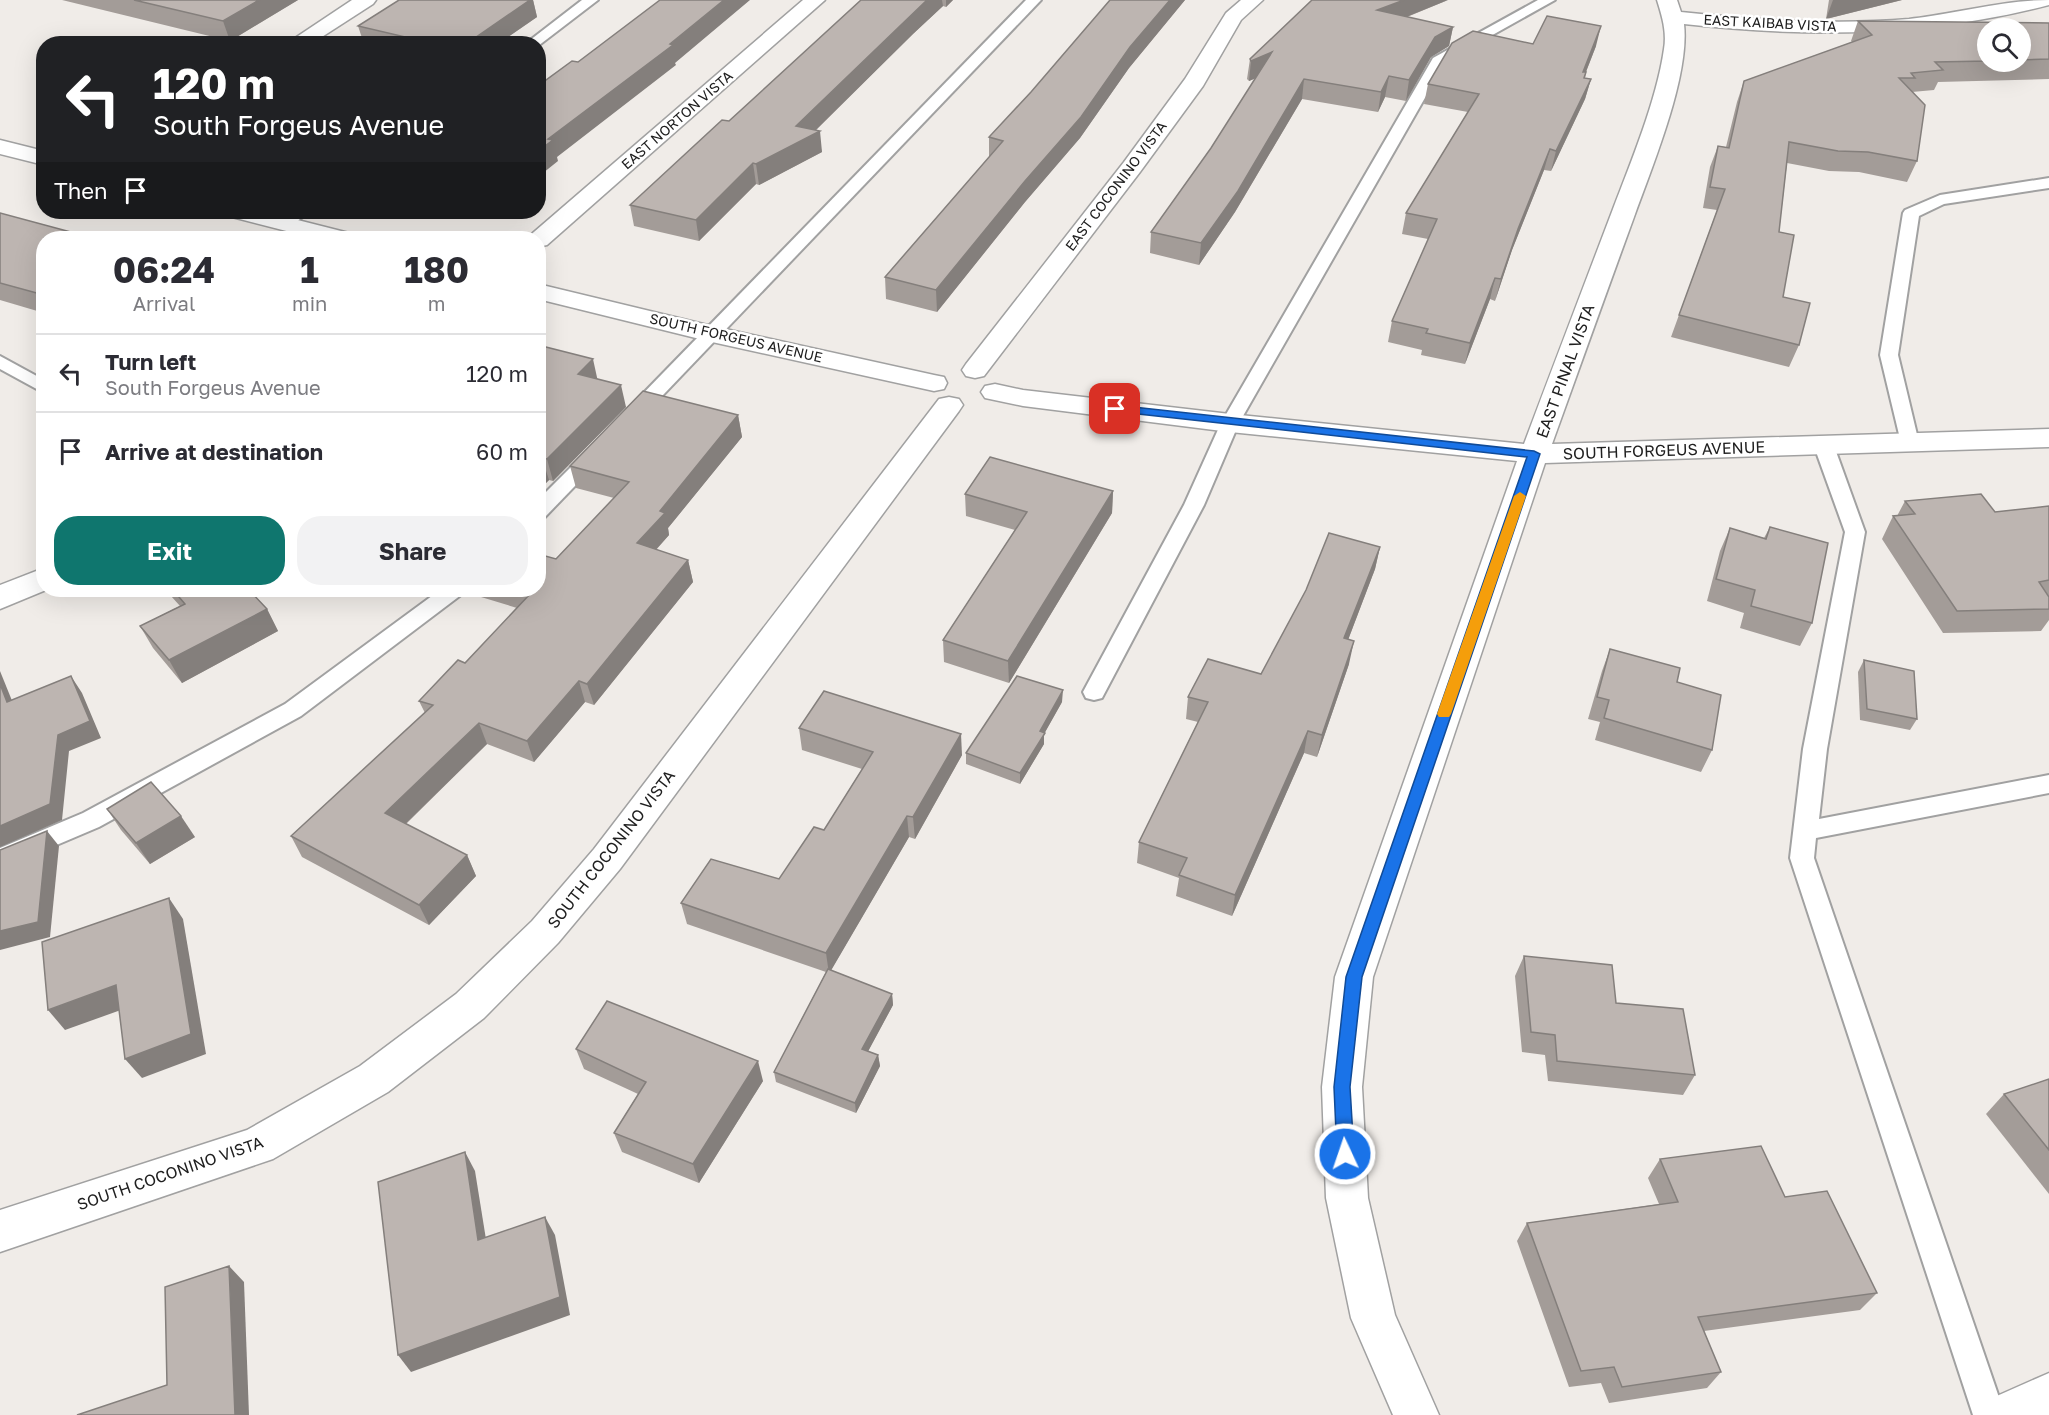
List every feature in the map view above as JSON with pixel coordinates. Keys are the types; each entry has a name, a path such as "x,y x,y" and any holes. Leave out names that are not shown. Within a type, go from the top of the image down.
{"street":[{"path":"309,36 366,0"},
{"name":"EAST NORTON VISTA","path":"546,233 815,0"},
{"name":"EAST COCONINO VISTA","path":"975,370 1153,139 1195,81 1233,17 1253,0"},
{"name":"EAST KAIBAB VISTA","path":"1670,9 1741,25 1809,28 1939,21 1993,13 2044,0"},
{"name":"EAST PINAL VISTA","path":"1416,1415 1373,1318 1347,1198 1342,1087 1354,977 1534,454 1641,165 1668,81 1675,48 1670,9"},
{"path":"0,147 36,156"},
{"path":"295,219 324,231"},
{"name":"SOUTH FORGEUS AVENUE","path":"546,293 941,394"},
{"path":"975,370 992,379 996,386 995,392 984,403 965,407 941,394 948,371 975,370"},
{"name":"SOUTH FORGEUS AVENUE","path":"995,392 1023,398 1230,423 1534,454 2049,438"},
{"name":"SOUTH COCONINO VISTA","path":"0,1231 258,1146 374,1079 471,1006 545,932 607,859 941,394"},
{"path":"0,598 36,582"},
{"path":"2006,1415 2049,1396"}],"lane":[{"path":"543,36 591,0"},
{"path":"621,427 1034,0"},
{"path":"1094,692 1194,506 1230,423 1440,58 1548,0"},
{"path":"1909,443 1889,355 1911,213 1940,200 2049,183"},
{"path":"0,361 36,383"},
{"path":"546,504 605,444"},
{"path":"1824,446 1855,532 1815,749 1802,858 1989,1415"},
{"path":"0,859 91,820 293,710 445,597"},
{"path":"1805,831 2049,784"}],"building":[{"path":"134,0 259,0 223,21"},
{"path":"399,0 530,0 478,36 401,36 358,26"},
{"path":"660,0 724,0 670,44 673,45 548,139 553,140 546,145 546,80 572,61 578,62"},
{"path":"861,0 927,0 796,126 820,131 756,164 753,163 696,220 630,205 722,120 729,121"},
{"path":"1110,0 1170,0 1130,47 1081,117 1025,181 936,290 885,277 1003,141 989,137"},
{"path":"1312,0 1404,0 1377,10 1453,27 1435,37 1409,80 1389,76 1381,92 1304,79 1238,191 1201,243 1151,232 1211,148 1272,52 1251,61 1250,59"},
{"path":"1547,16 1601,26 1583,72 1586,72 1584,78 1591,79 1556,151 1550,149 1501,279 1495,278 1470,343 1426,333 1428,329 1392,321 1437,219 1406,213 1479,94 1428,84 1452,43 1473,31 1533,44"},
{"path":"1858,21 1977,22 1977,61 1935,62 1943,70 1911,73 1915,78 1899,78 1925,105 1917,161 1789,142 1779,232 1794,235 1783,297 1810,303 1799,345 1679,315 1725,189 1710,187 1718,146 1729,148 1744,81 1872,35"},
{"path":"2031,23 2049,23 2049,59 2031,60"},
{"path":"0,213 67,231 36,231 36,293 0,283"},
{"path":"546,347 593,359 578,374 621,385 547,459"},
{"path":"643,391 738,415 660,511 665,513 637,543 688,560 587,684 579,681 527,741 479,723 385,813 467,855 419,905 291,836 433,705 419,701 458,660 465,663 527,597 546,597 546,556 556,559 629,482 570,466"},
{"path":"990,457 1113,491 1008,661 943,640 1027,512 965,494"},
{"path":"1981,494 1995,512 2049,506 2049,580 2039,582 2049,597 2049,609 1957,611 1893,516 1915,514 1905,501"},
{"path":"1770,527 1828,543 1812,623 1751,606 1755,590 1716,579 1730,528 1766,539"},
{"path":"1329,533 1380,547 1344,638 1354,641 1322,735 1308,731 1235,895 1179,875 1187,858 1139,842 1208,702 1188,697 1208,659 1261,674 1306,590"},
{"path":"179,597 256,597 267,609 169,660 140,626 185,604"},
{"path":"1610,649 1680,668 1677,682 1721,695 1712,750 1604,718 1609,700 1597,697"},
{"path":"1864,660 1914,671 1917,719 1867,709"},
{"path":"71,676 90,721 58,735 50,804 0,826 0,684 7,702"},
{"path":"1017,676 1063,690 1040,731 1045,733 1020,773 966,753"},
{"path":"824,691 961,734 913,817 907,816 826,953 681,903 711,859 779,879 814,827 824,830 873,752 799,728"},
{"path":"151,782 181,816 136,843 107,809"},
{"path":"47,831 38,922 0,931 0,850"},
{"path":"169,898 191,1034 125,1059 116,985 48,1010 42,942"},
{"path":"1524,956 1612,965 1616,1003 1683,1009 1695,1075 1557,1061 1555,1035 1531,1032"},
{"path":"828,969 892,994 862,1049 878,1055 855,1103 774,1072"},
{"path":"607,1001 758,1061 693,1164 614,1133 646,1082 576,1049"},
{"path":"2049,1079 2049,1150 2004,1094"},
{"path":"1761,1146 1785,1197 1827,1191 1877,1293 1698,1317 1721,1372 1622,1387 1614,1367 1581,1371 1527,1223 1678,1202 1660,1159"},
{"path":"465,1152 478,1240 545,1217 560,1297 398,1355 378,1182"},
{"path":"229,1266 235,1415 77,1415 167,1385 165,1287"}],"slow traffic":[{"path":"1444,714 1520,496"}],"route":[{"path":"1115,409 1534,454 1354,977 1342,1087 1345,1154"}]}
